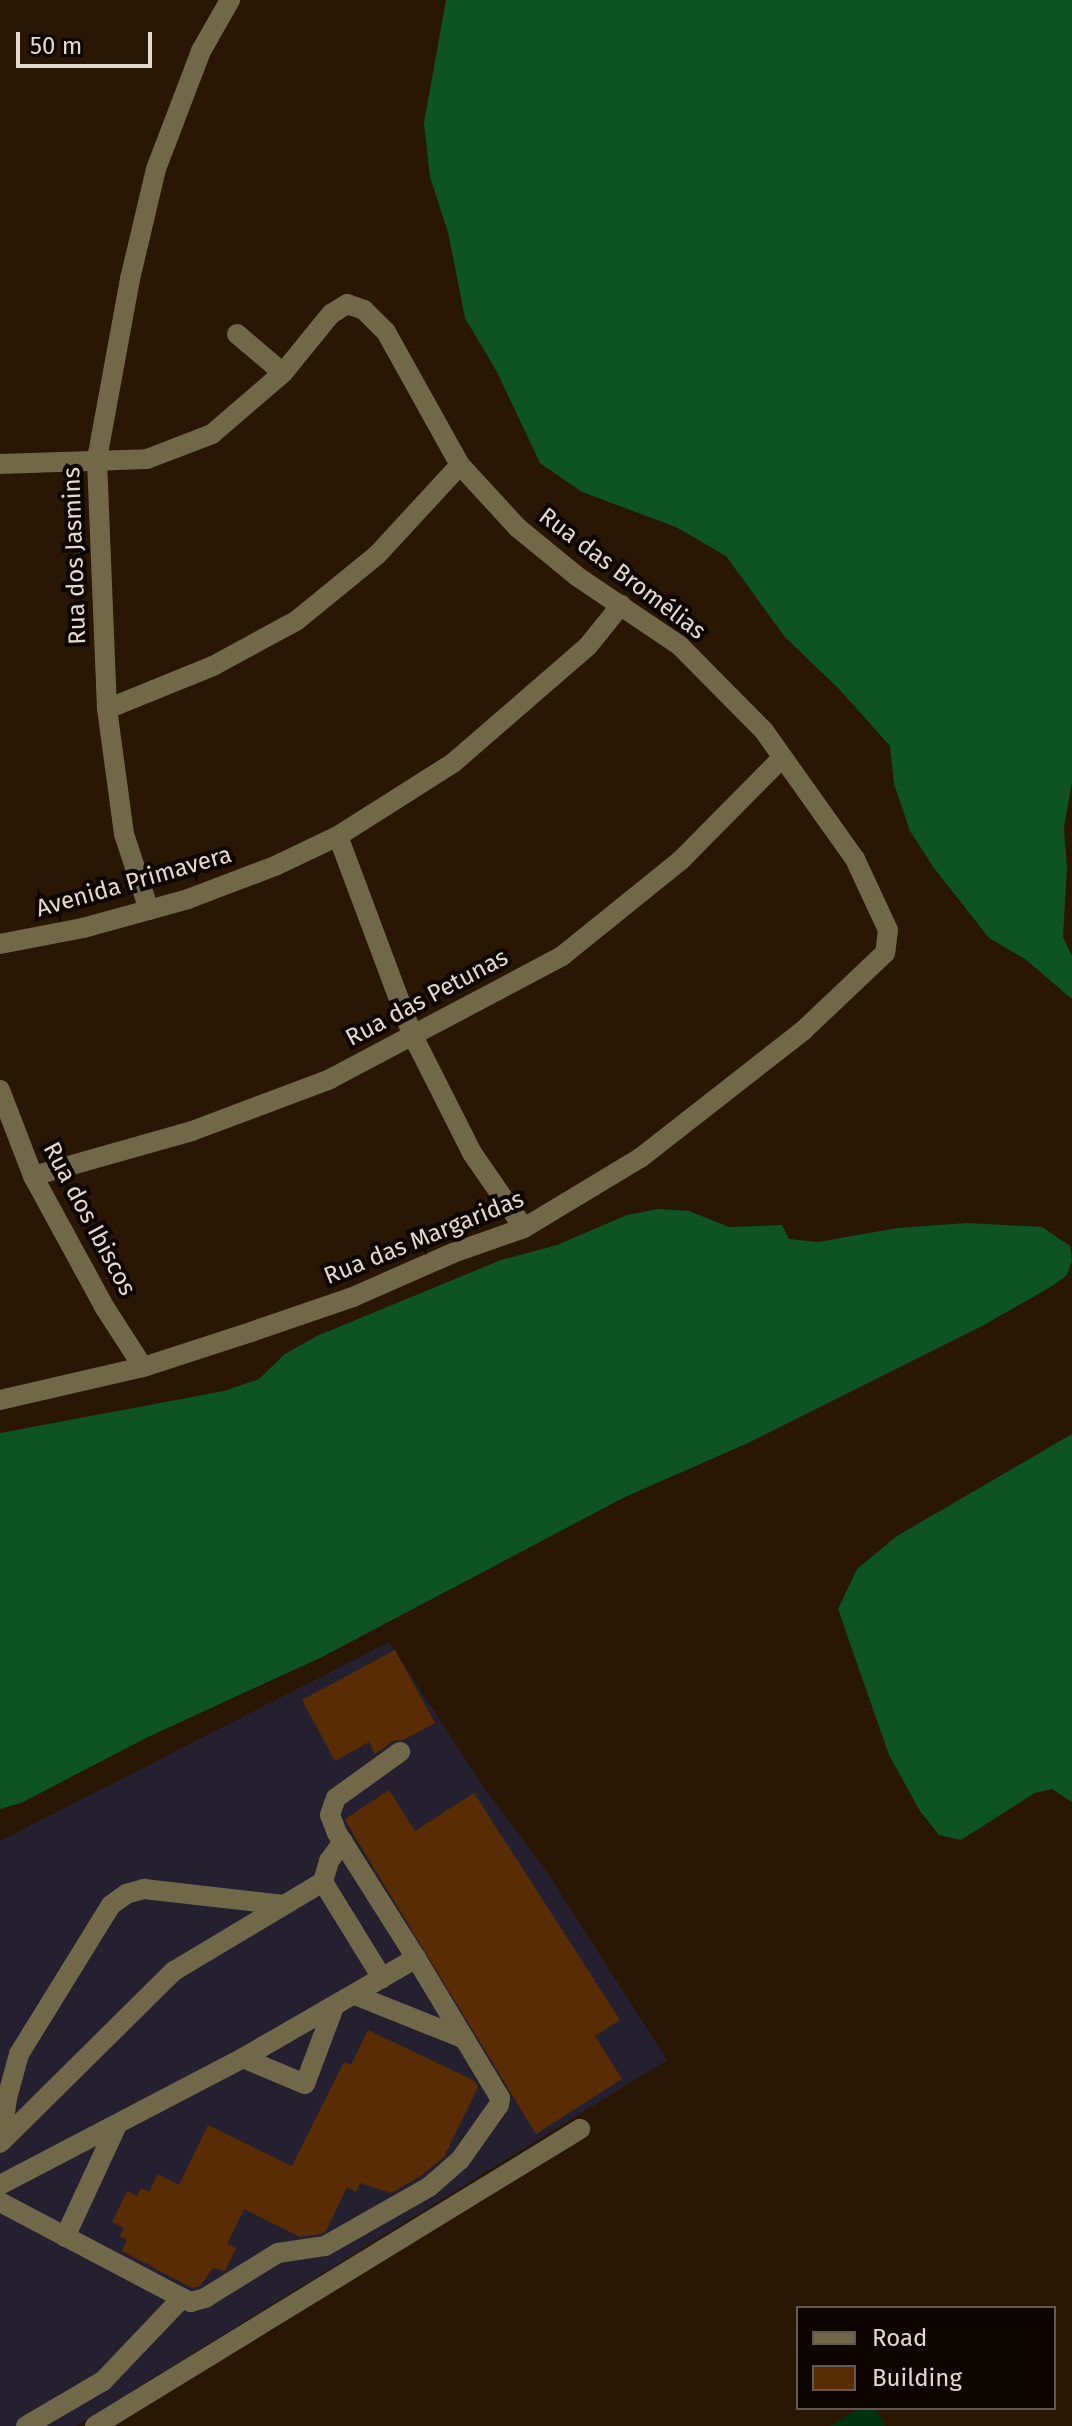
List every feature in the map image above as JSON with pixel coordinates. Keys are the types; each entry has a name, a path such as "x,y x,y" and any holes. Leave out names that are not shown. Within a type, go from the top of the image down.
{"street":[{"name":"Rua dos Jasmins","path":"149,910 124,834 107,709 97,459 130,279 156,169 201,51 230,0"},
{"name":"Rua das Bromélias","path":"0,464 147,459 212,434 283,373 331,314 347,304 364,310 386,332 460,465 518,528 578,577 679,645 730,694 782,758 855,859 888,930 885,953"},
{"path":"237,334 283,373"},
{"path":"107,709 213,666 296,621 377,555 460,465"},
{"name":"Avenida Primavera","path":"0,944 149,910 219,889 338,836 453,763 588,646 621,605"},
{"name":"Rua das Petunas","path":"33,1176 192,1131 330,1079 562,956 681,860 782,758"},
{"path":"338,836 412,1034 472,1153 524,1228"},
{"name":"Rua das Margaridas","path":"0,1400 143,1367 353,1297 453,1253 524,1228 640,1158 719,1099 815,1021 885,953"},
{"name":"Rua dos Ibiscos","path":"0,1090 33,1176 105,1308 143,1367"},
{"path":"0,2202 191,2302 205,2298 278,2253 325,2246 444,2176 471,2145 501,2100 332,1824 330,1807 336,1798 400,1752"},
{"path":"1,2142 174,1971 323,1882 329,1861 343,1842"},
{"path":"323,1882 382,1978"},
{"path":"1,2142 7,2098 19,2054 111,1905 126,1894 144,1889 284,1905"},
{"path":"0,2185 243,2058 416,1958"},
{"path":"355,1995 465,2039"},
{"path":"243,2058 305,2084 334,2007"},
{"path":"65,2237 117,2125"},
{"path":"95,2426 580,2129"},
{"path":"26,2426 103,2381 182,2298"}],"shaded area":[{"path":"389,1642 485,1789 547,1872 667,2060 76,2426 0,2426 0,1841"}],"green space":[{"path":"446,0 1072,0 1072,781 1064,828 1067,868 1063,937 1072,956 1072,999 1025,959 989,938 934,868 910,831 894,784 890,746 840,690 785,637 726,556 676,527 582,492 540,463 497,372 465,318 448,232 430,177 424,123"},
{"path":"658,1209 689,1211 729,1227 782,1225 789,1239 818,1242 898,1228 967,1223 1042,1227 1070,1246 1072,1260 1067,1275 984,1325 748,1443 623,1498 322,1657 148,1737 21,1803 0,1809 0,1433 224,1391 259,1379 285,1354 317,1336 501,1260 557,1245 627,1215"},
{"path":"1072,1434 1072,1802 1052,1789 1035,1793 961,1840 939,1835 920,1811 889,1755 838,1609 857,1569 897,1536"},
{"path":"856,2410 876,2410 886,2426 830,2426"}],"building":[{"path":"395,1650 435,1723 403,1740 393,1741 375,1754 369,1742 335,1761 302,1700"},
{"path":"389,1790 415,1831 474,1793 620,2020 595,2036 622,2079 536,2134 345,1819"},
{"path":"368,2030 475,2081 478,2087 444,2157 421,2176 391,2193 360,2183 356,2192 347,2187 326,2231 321,2234 300,2237 244,2209 227,2244 236,2248 225,2271 213,2268 200,2286 192,2288 122,2251 127,2240 120,2236 124,2228 112,2222 127,2191 137,2196 141,2188 149,2192 158,2174 179,2185 208,2125 292,2166 344,2062 351,2065"}]}
